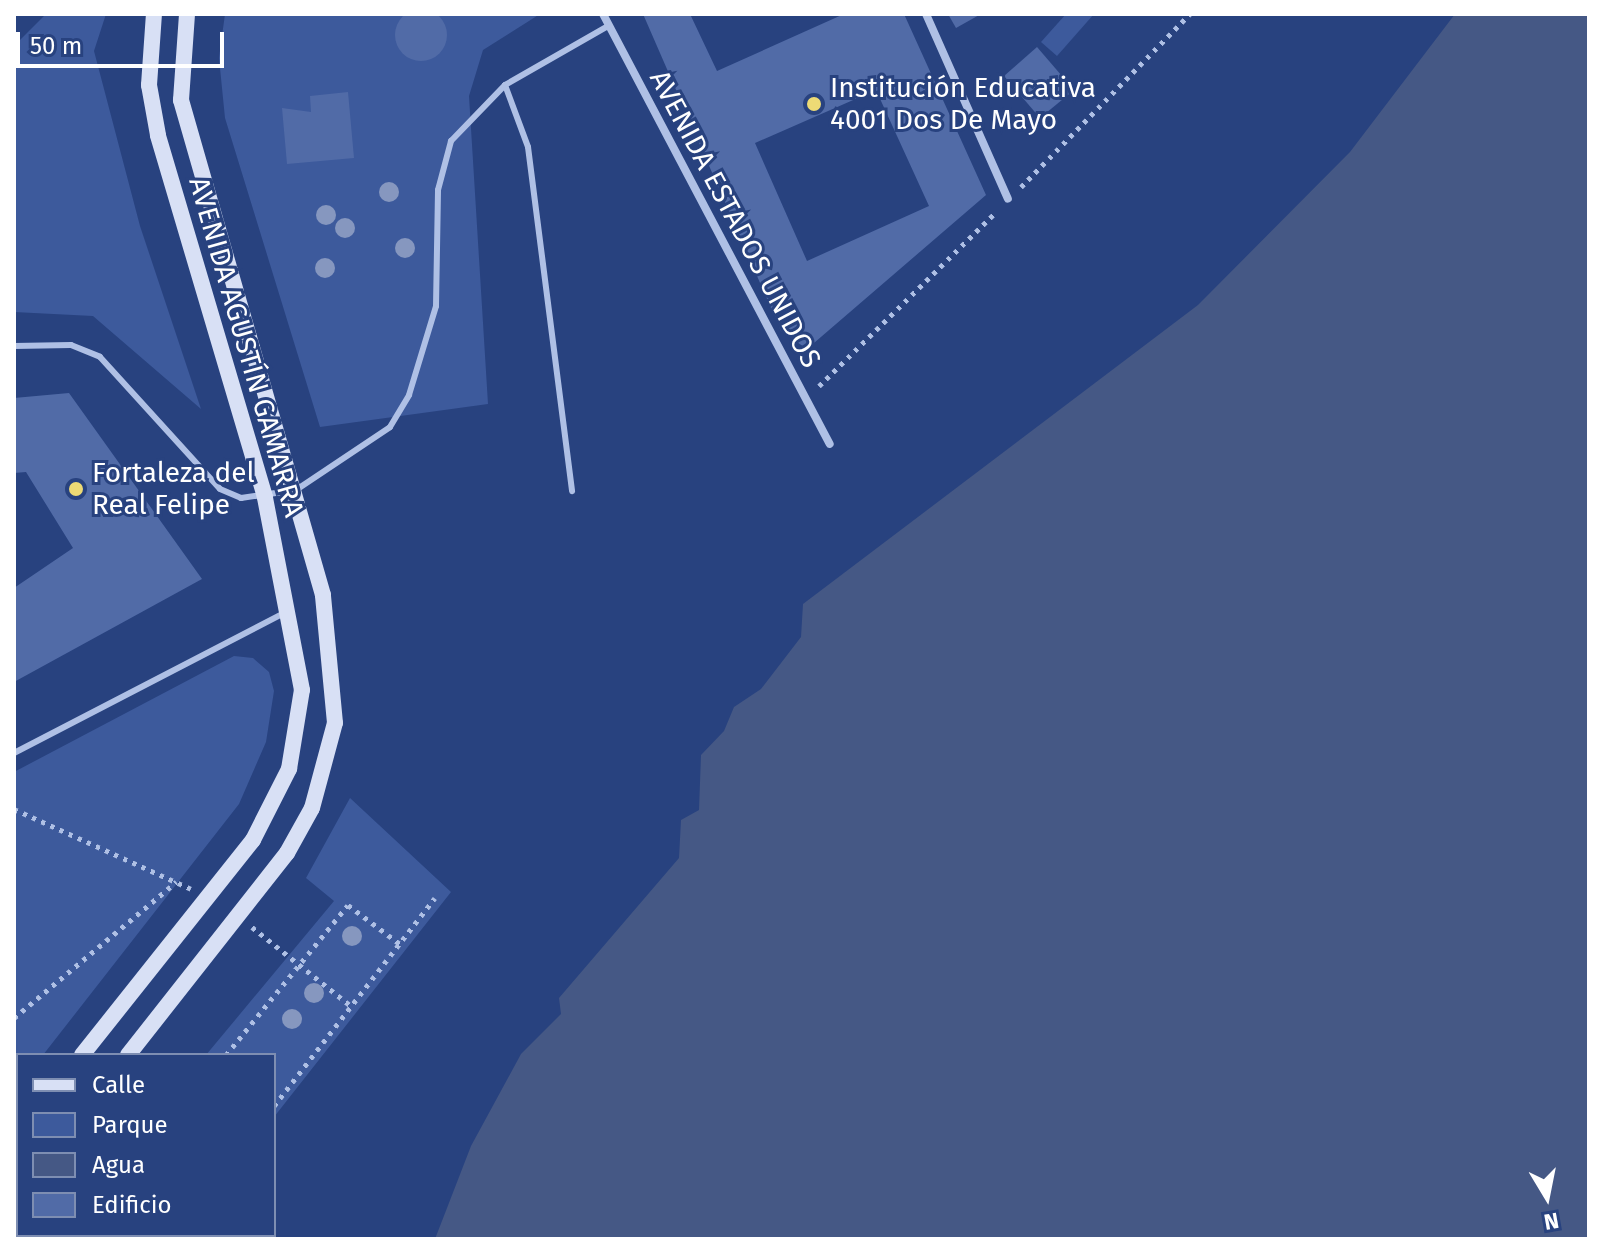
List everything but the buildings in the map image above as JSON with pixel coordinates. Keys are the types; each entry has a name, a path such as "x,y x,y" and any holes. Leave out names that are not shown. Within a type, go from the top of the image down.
{"main road":[{"name":"AVENIDA AGUSTÍN GAMARRA","path":"84,1053 253,840 289,769 302,690 290,609 265,497 158,135 149,85 154,14"},
{"name":"AVENIDA AGUSTÍN GAMARRA","path":"130,1053 240,917 312,808 335,723 332,633 296,490 191,145 180,59 187,14"}],"street":[{"name":"AVENIDA ESTADOS UNIDOS","path":"603,14 830,444"},
{"path":"926,14 1008,199"}],"lane":[{"path":"14,346 71,345 100,357 220,489 265,497 296,490 390,427 409,395 436,306 438,190 451,141 505,85 608,26"},
{"path":"505,85 528,147 572,491"},
{"path":"14,753 290,609"}],"path":[{"path":"14,809 210,897"},
{"path":"14,1018 176,882"},
{"path":"276,1103 435,898"},
{"path":"228,1053 348,905 400,944"},
{"path":"240,917 351,1006"},
{"path":"58,1239 68,1239"}],"green space":[{"path":"46,14 106,14 94,51 140,226 201,409 93,316 14,312 14,46"},
{"path":"225,14 540,14 483,50 469,96 488,404 320,427 225,118 219,58"},
{"path":"1066,14 1094,14 1057,56 1041,42"},
{"path":"234,656 253,658 269,672 274,691 266,742 239,804 45,1053 16,1053 14,1091 14,772"},
{"path":"350,798 451,892 276,1114 276,1053 208,1053 334,901 306,878"}],"water":[{"path":"1455,14 1589,14 1589,1239 435,1239 471,1146 521,1054 561,1014 559,998 679,858 681,820 699,810 701,755 724,731 734,707 761,689 801,637 803,604 1198,305 1350,152"}],"place":[{"name":"Institución Educativa 4001 Dos De Mayo","path":"814,104"},
{"name":"Fortaleza del Real Felipe","path":"76,489"}]}
